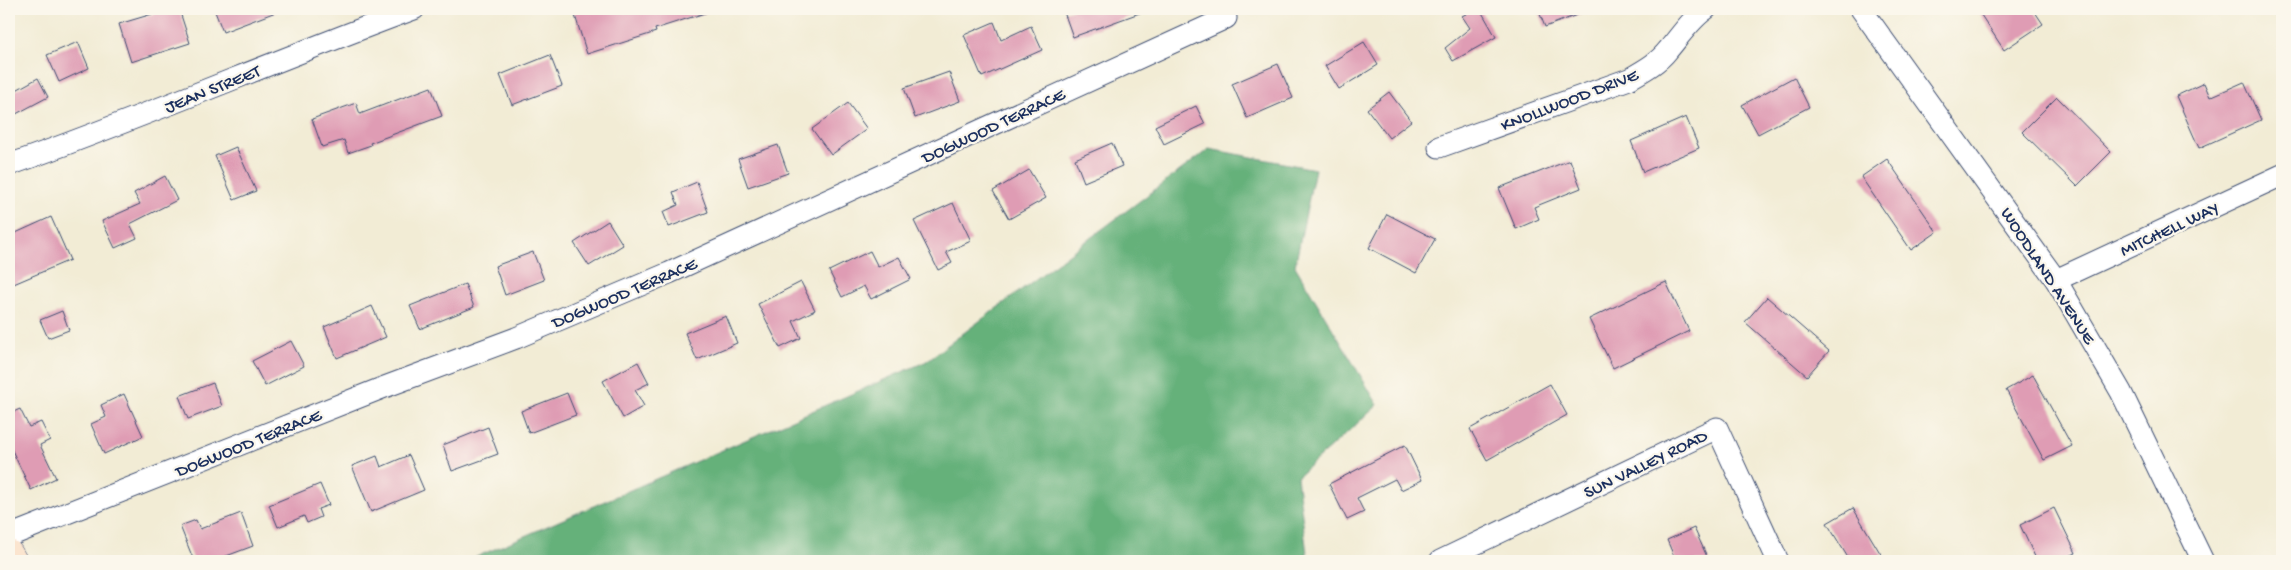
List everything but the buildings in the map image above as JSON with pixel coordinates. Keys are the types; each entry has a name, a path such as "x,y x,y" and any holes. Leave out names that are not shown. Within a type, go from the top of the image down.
{"main road":[{"path":"9,554 13,561"}],"street":[{"name":"JEAN STREET","path":"9,165 170,106 325,42 414,9"},
{"name":"KNOLLWOOD DRIVE","path":"1439,147 1629,78 1649,67 1667,52 1685,29 1706,9"},
{"name":"WOODLAND AVENUE","path":"1861,9 2056,280 2090,335 2121,392 2203,561"},
{"name":"DOGWOOD TERRACE","path":"9,536 516,338 669,273 1226,18"},
{"name":"MITCHELL WAY","path":"2056,280 2282,175"},
{"name":"SUN VALLEY ROAD","path":"1440,561 1717,428 1778,561"}],"green space":[{"path":"1209,149 1315,169 1295,266 1378,405 1297,477 1308,561 467,561 925,362"}]}
